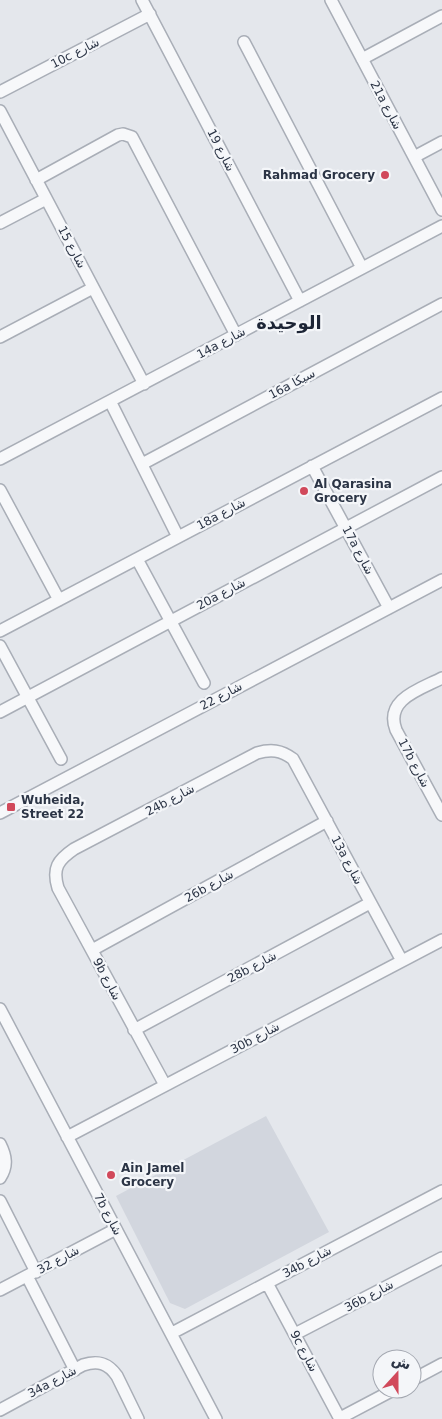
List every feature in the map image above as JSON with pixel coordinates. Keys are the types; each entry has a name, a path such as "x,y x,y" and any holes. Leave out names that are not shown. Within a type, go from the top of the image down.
{"street":[{"name":"شارع 19","path":"142,0 300,301"},
{"name":"21a شارع","path":"331,0 442,210"},
{"name":"10c شارع","path":"0,92 150,14"},
{"path":"362,59 442,16"},
{"path":"244,42 362,268"},
{"name":"شارع 15","path":"0,111 144,384"},
{"path":"36,180 118,136 123,134 132,136 236,335"},
{"path":"414,157 442,142"},
{"path":"0,223 46,199"},
{"name":"14a شارع","path":"0,460 442,226"},
{"path":"0,336 93,288"},
{"name":"16a سيكا","path":"142,464 442,304"},
{"name":"18a شارع","path":"0,631 442,398"},
{"path":"110,401 178,536"},
{"name":"17a شارع","path":"312,466 389,608"},
{"name":"20a شارع","path":"0,712 442,477"},
{"path":"0,490 59,600"},
{"path":"136,558 204,683"},
{"name":"شارع 22","path":"0,813 442,580"},
{"path":"0,646 61,759"},
{"name":"17b شارع","path":"440,808 394,725 394,714 402,699 442,678"},
{"name":"24b شارع","path":"55,871 59,862 74,849 258,753 276,750 285,753 293,759"},
{"name":"13a شارع","path":"293,759 402,961"},
{"name":"26b شارع","path":"92,950 327,821"},
{"name":"9b شارع","path":"55,871 58,888 165,1085"},
{"name":"28b شارع","path":"134,1030 370,903"},
{"name":"30b شارع","path":"67,1136 442,940"},
{"name":"7b شارع","path":"0,1009 216,1419"},
{"path":"0,1144 6,1163 1,1177"},
{"name":"34b شارع","path":"172,1333 442,1191"},
{"path":"0,1202 75,1370"},
{"name":"شارع 32","path":"0,1290 116,1229"},
{"name":"36b شارع","path":"295,1334 442,1258"},
{"name":"9c شارع","path":"268,1283 340,1419"},
{"name":"34a شارع","path":"0,1410 75,1370 91,1363 99,1362 106,1364 117,1376 138,1419"},
{"path":"422,1375 442,1364"},
{"path":"340,1419 376,1399"}],"shaded area":[{"path":"266,1116 329,1232 185,1309 170,1303 116,1196"}],"place":[{"name":"Rahmad Grocery","path":"385,175"},
{"name":"Al Qarasina Grocery","path":"304,491"},
{"name":"Wuheida, Street 22","path":"11,807"},
{"name":"Ain Jamel Grocery","path":"111,1175"}],"district":[{"name":"الوحيدة","path":"289,322"}]}
